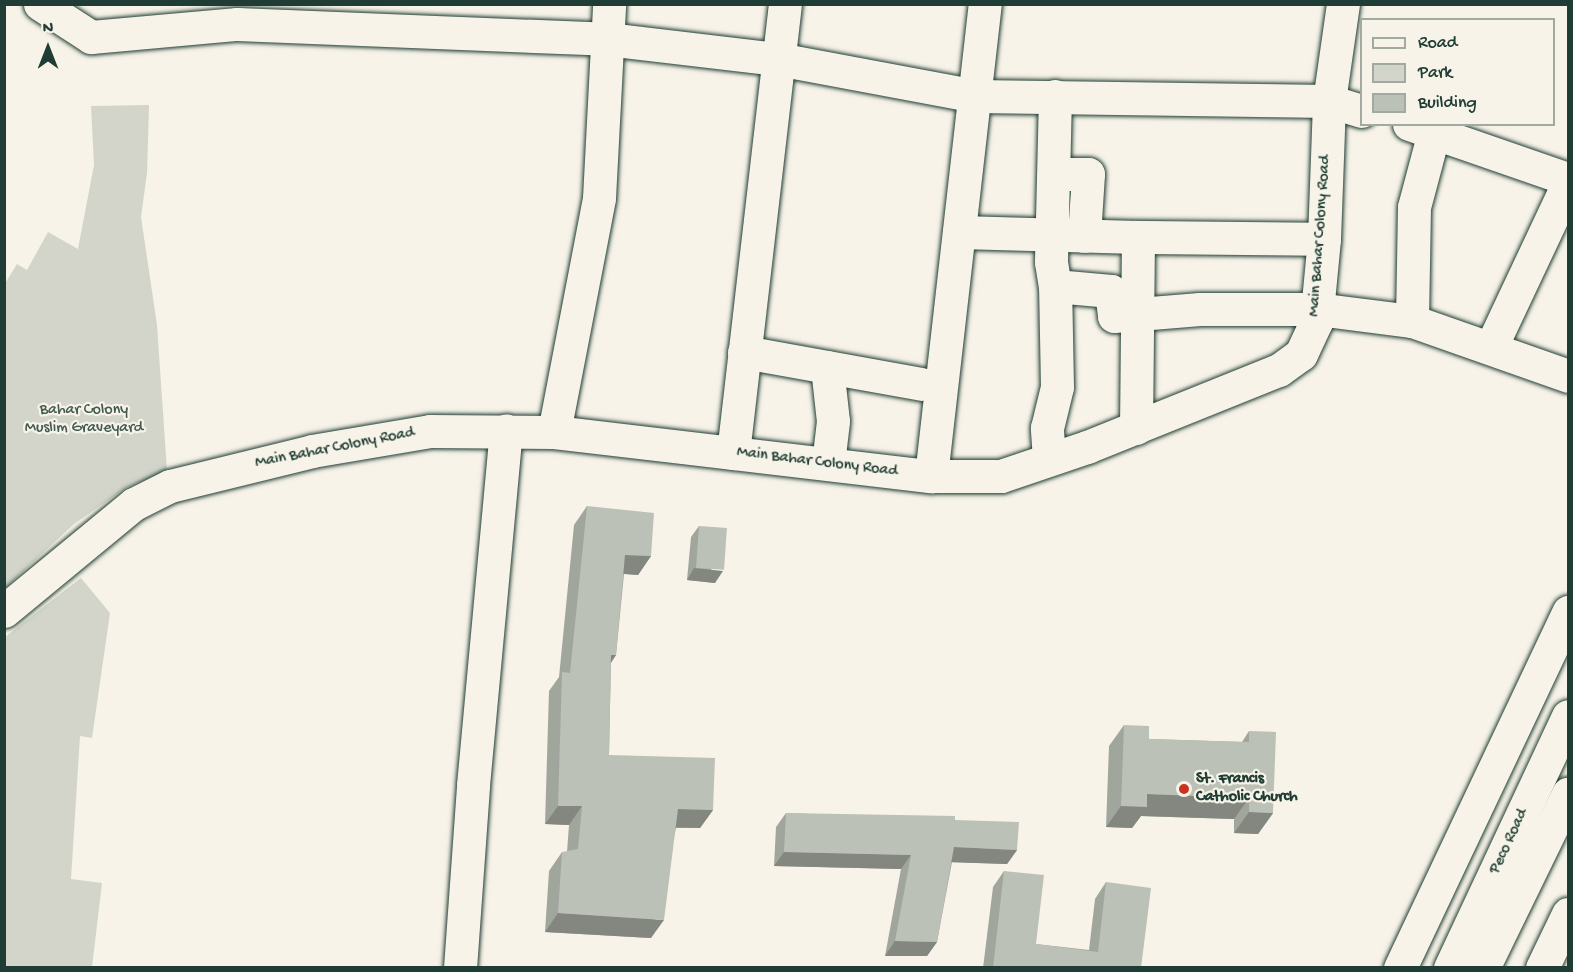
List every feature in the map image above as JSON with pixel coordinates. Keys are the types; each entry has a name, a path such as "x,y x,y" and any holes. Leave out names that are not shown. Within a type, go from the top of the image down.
{"street":[{"path":"40,4 91,37 237,24 608,39 778,59 975,96 1329,101 1360,110"},
{"path":"554,432 599,198 609,4"},
{"path":"733,453 784,4"},
{"path":"931,476 985,4"},
{"name":"Main Bahar Colony Road","path":"4,611 134,504 170,486 251,464 371,441 430,431 554,432 931,476 1001,476 1136,428 1279,370 1301,354 1316,322 1324,239 1329,101 1343,4"},
{"path":"1050,459 1047,428 1057,387 1052,235 1055,96"},
{"path":"1412,321 1414,207 1422,128 1569,181 1491,347"},
{"path":"1054,174 1088,174 1084,236"},
{"path":"959,232 1324,239"},
{"path":"1136,428 1138,237"},
{"path":"1055,286 1111,291 1114,315 1200,309 1317,309 1412,321 1569,376"},
{"path":"744,352 921,384"},
{"path":"827,367 833,421 828,464"},
{"path":"460,968 472,785 506,431"},
{"path":"1400,968 1569,612"},
{"name":"Peco Road","path":"1450,968 1569,716"},
{"path":"1483,968 1569,794"},
{"path":"1445,870 1486,892"},
{"path":"1542,968 1569,914"}],"green space":[{"name":"Bahar Colony Muslim Graveyard","path":"149,105 147,173 141,217 157,325 167,471 127,487 74,524 5,588 4,285 17,264 27,270 48,232 78,249 94,165 91,106"},
{"path":"81,578 110,613 92,738 80,736 71,879 102,883 92,967 5,967 5,637"}],"building":[{"path":"587,506 654,513 651,556 625,555 616,655 611,655 609,755 715,758 713,810 678,809 664,920 558,913 562,852 578,849 582,806 558,806 562,672 570,673"},
{"path":"699,526 727,528 724,570 696,568"},
{"path":"1124,725 1149,726 1149,739 1249,742 1249,731 1276,732 1273,813 1249,812 1249,798 1147,794 1147,807 1121,806"},
{"path":"786,813 955,816 955,820 1019,822 1017,850 954,847 937,942 895,941 911,855 784,852"},
{"path":"1004,871 1044,875 1036,944 1098,952 1106,882 1151,888 1141,968 993,968"}],"place":[{"name":"St. Francis Catholic Church","path":"1184,789"}]}
